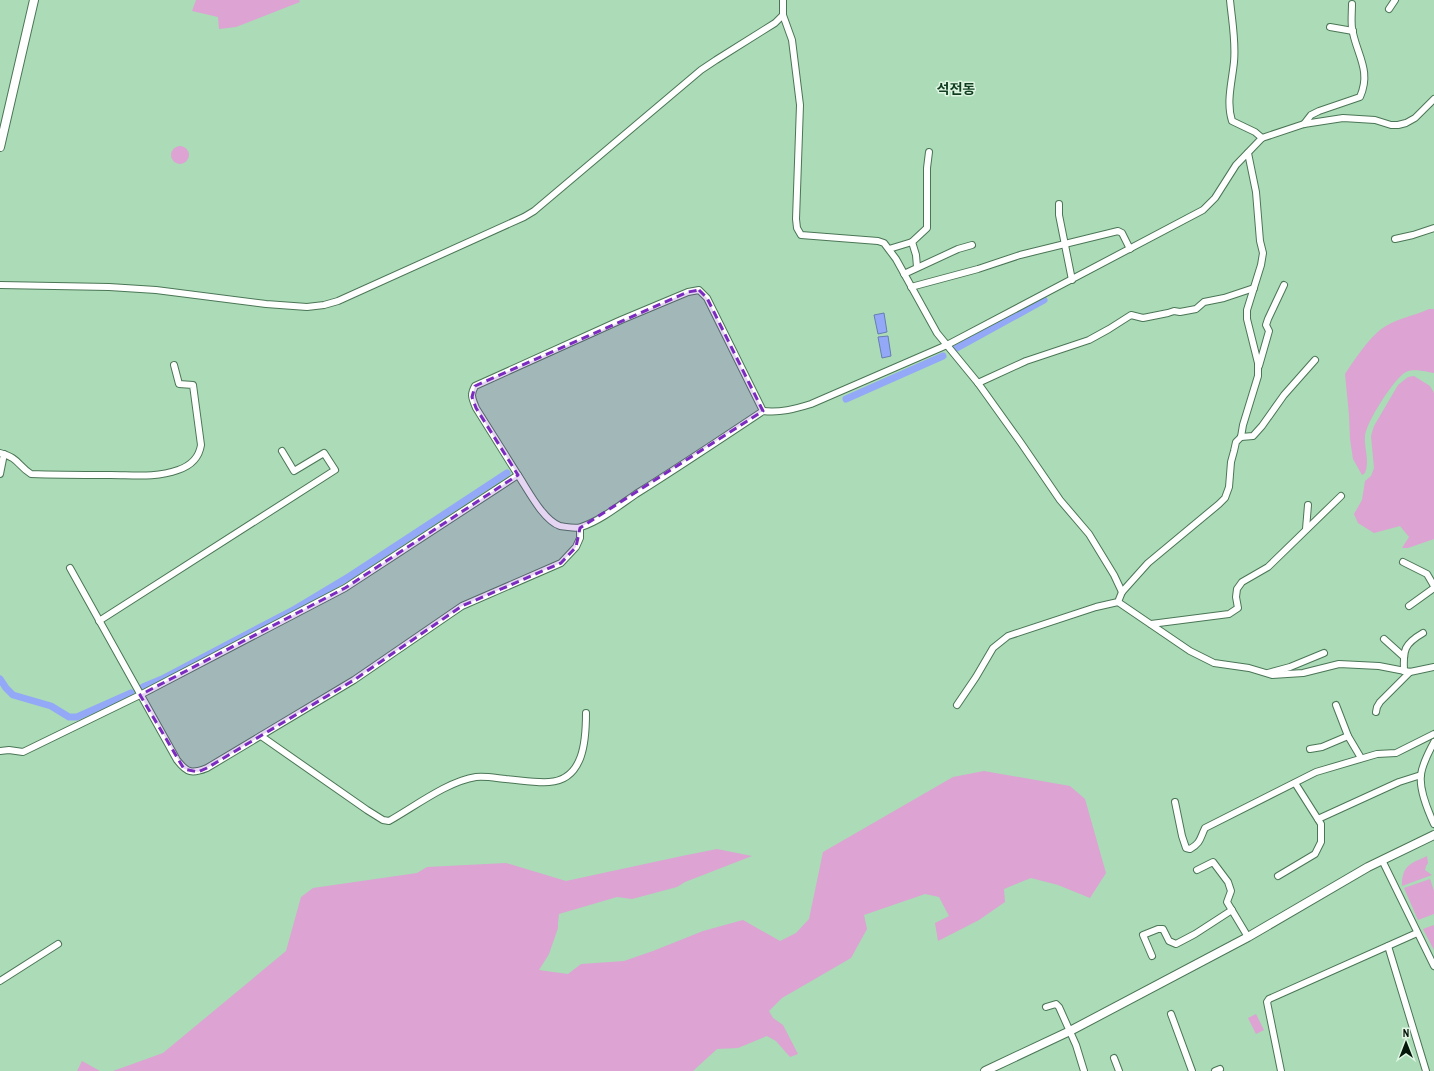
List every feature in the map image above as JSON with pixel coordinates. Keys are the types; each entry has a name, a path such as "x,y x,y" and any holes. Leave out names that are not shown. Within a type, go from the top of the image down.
{"main road":[{"path":"0,147 34,0"},
{"path":"985,1071 1070,1031 1248,938 1382,860 1434,835"}],"street":[{"path":"783,0 783,15 792,40 800,105 796,219 797,228 802,235 878,241 884,243 896,260 937,333 978,383 1060,500 1089,534 1114,575 1122,592"},
{"path":"1230,0 1234,40 1234,62 1230,93 1230,116 1232,121 1255,132 1262,138"},
{"path":"1389,9 1395,0"},
{"path":"1304,124 1311,115 1319,111 1360,97 1364,87 1365,73 1353,31 1352,4"},
{"path":"0,285 109,287 156,290 266,304 307,307 324,305 338,301 524,217 534,211 701,70 775,23 783,15"},
{"path":"1330,27 1353,31"},
{"path":"763,411 754,389 707,298 698,290 688,292 614,323 475,386 472,392 472,397 476,408 545,516 555,524 570,528 580,528 677,468 763,411 773,412 791,410 811,404 947,345 1130,250 1203,210 1215,198 1236,165 1262,138 1304,124 1343,118 1375,120 1398,126 1415,118 1434,99"},
{"path":"889,249 912,242 927,228 927,168 929,152"},
{"path":"1118,602 1122,592 1148,563 1202,520 1225,498 1229,487 1231,462 1236,442 1241,437 1243,425 1258,376 1258,363 1247,319 1248,304 1261,265 1263,253 1260,240 1256,192 1248,153"},
{"path":"1059,204 1059,215 1072,280"},
{"path":"1395,239 1434,228"},
{"path":"911,287 978,269 1020,255 1118,231 1122,233 1130,250"},
{"path":"912,242 916,255 917,268"},
{"path":"904,274 958,249 972,245"},
{"path":"1258,369 1268,331 1266,325 1284,285"},
{"path":"978,383 1026,361 1089,340 1131,315 1143,318 1174,311 1180,312 1196,309 1204,302 1224,298 1254,288"},
{"path":"1241,437 1253,436 1262,426 1284,394 1315,360"},
{"path":"0,474 2,453 16,459 24,470 31,474 151,476 178,470 191,463 200,452 202,445 193,385 179,384 174,365"},
{"path":"99,620 335,470 324,453 294,471 282,452"},
{"path":"0,750 23,752 140,695 345,588 518,475"},
{"path":"1151,624 1228,614 1236,610 1238,605 1236,589 1242,582 1268,567 1341,496"},
{"path":"1306,529 1308,505"},
{"path":"70,568 177,760 184,769 191,772 198,772 354,680 462,606 561,563 576,548 580,538 580,528"},
{"path":"1403,562 1427,574 1434,587 1408,606"},
{"path":"957,705 993,648 1008,636 1096,607 1118,602 1190,651 1214,663 1249,668 1272,675 1303,673 1339,664 1379,666 1407,671 1434,667"},
{"path":"1407,671 1404,657 1405,648 1413,639 1423,634"},
{"path":"1384,639 1404,657"},
{"path":"1267,673 1290,667 1324,652"},
{"path":"1376,712 1380,702 1407,671"},
{"path":"1336,705 1348,736 1361,758"},
{"path":"261,736 367,810 383,820 389,821 441,791 464,780 477,777 549,782 568,776 577,766 583,750 586,732 586,713"},
{"path":"1175,802 1182,836 1186,848 1190,849 1200,841 1205,828 1316,772 1377,754 1396,753 1434,734"},
{"path":"1310,750 1322,747 1348,736"},
{"path":"1434,742 1427,756 1421,775 1424,799 1434,824"},
{"path":"1318,819 1399,782 1421,775"},
{"path":"1278,876 1316,854 1321,842 1321,824 1295,783"},
{"path":"1382,860 1434,966"},
{"path":"1197,870 1213,862 1228,882 1231,892 1227,902 1248,938"},
{"path":"1152,956 1143,935 1158,928 1163,929 1169,941 1176,944 1195,934 1232,910"},
{"path":"1281,1071 1267,1002 1269,999 1417,933"},
{"path":"0,982 58,944"},
{"path":"1388,946 1426,1071"},
{"path":"1046,1007 1056,1004 1059,1007 1070,1031 1084,1071"},
{"path":"1171,1014 1192,1071"},
{"path":"1114,1058 1119,1071"}],"highlighted area":[{"path":"699,290 707,298 763,411 580,528 576,547 561,563 462,606 354,680 207,768 198,772 184,769 140,695 345,588 518,475 476,408 472,397 475,386 688,292"}],"shaded area":[{"path":"196,0 299,0 300,2 236,27 219,29 218,17 192,11"},
{"path":"180,146 186,149 189,155 186,161 180,164 174,161 171,155 174,149"},
{"path":"1429,309 1434,309 1434,373 1416,370 1406,372 1388,391 1370,421 1365,436 1367,464 1365,473 1362,475 1353,459 1345,374 1365,345 1380,330 1398,320"},
{"path":"1414,376 1430,386 1434,393 1434,539 1408,548 1402,548 1409,537 1400,526 1374,533 1358,523 1354,514 1362,500 1365,481 1371,476 1374,468 1371,436 1374,426 1398,385 1408,377"},
{"path":"984,771 1070,786 1085,799 1106,873 1090,898 1058,885 1031,878 1004,889 1005,902 979,920 938,941 935,923 949,916 939,897 925,894 864,915 867,929 851,958 782,998 769,1011 773,1018 783,1025 798,1054 790,1057 776,1041 767,1036 738,1048 717,1049 693,1071 113,1071 163,1053 286,951 301,897 313,888 417,873 427,867 506,863 566,881 717,849 752,856 685,882 677,887 632,899 617,897 559,914 558,928 549,954 539,970 568,974 581,964 624,961 703,931 743,920 780,941 796,933 809,919 823,852 953,777"},
{"path":"1427,856 1428,863 1425,870 1432,875 1402,886 1402,879 1405,869 1412,863"},
{"path":"1430,879 1434,891 1434,914 1418,920 1404,888"},
{"path":"1434,925 1434,950 1423,929"},
{"path":"1256,1014 1264,1030 1256,1034 1248,1018"},
{"path":"82,1061 100,1071 77,1071"}],"water":[{"path":"884,313 887,332 878,334 874,315"},
{"path":"888,336 891,356 882,358 878,337"}],"waterway":[{"path":"955,349 1044,300"},
{"path":"846,399 943,356"},
{"path":"143,687 162,679 295,609 350,576 507,473"},
{"path":"0,679 13,695 51,706 69,717 77,717 131,693"}],"district":[{"name":"석전동","path":"956,89"}]}
